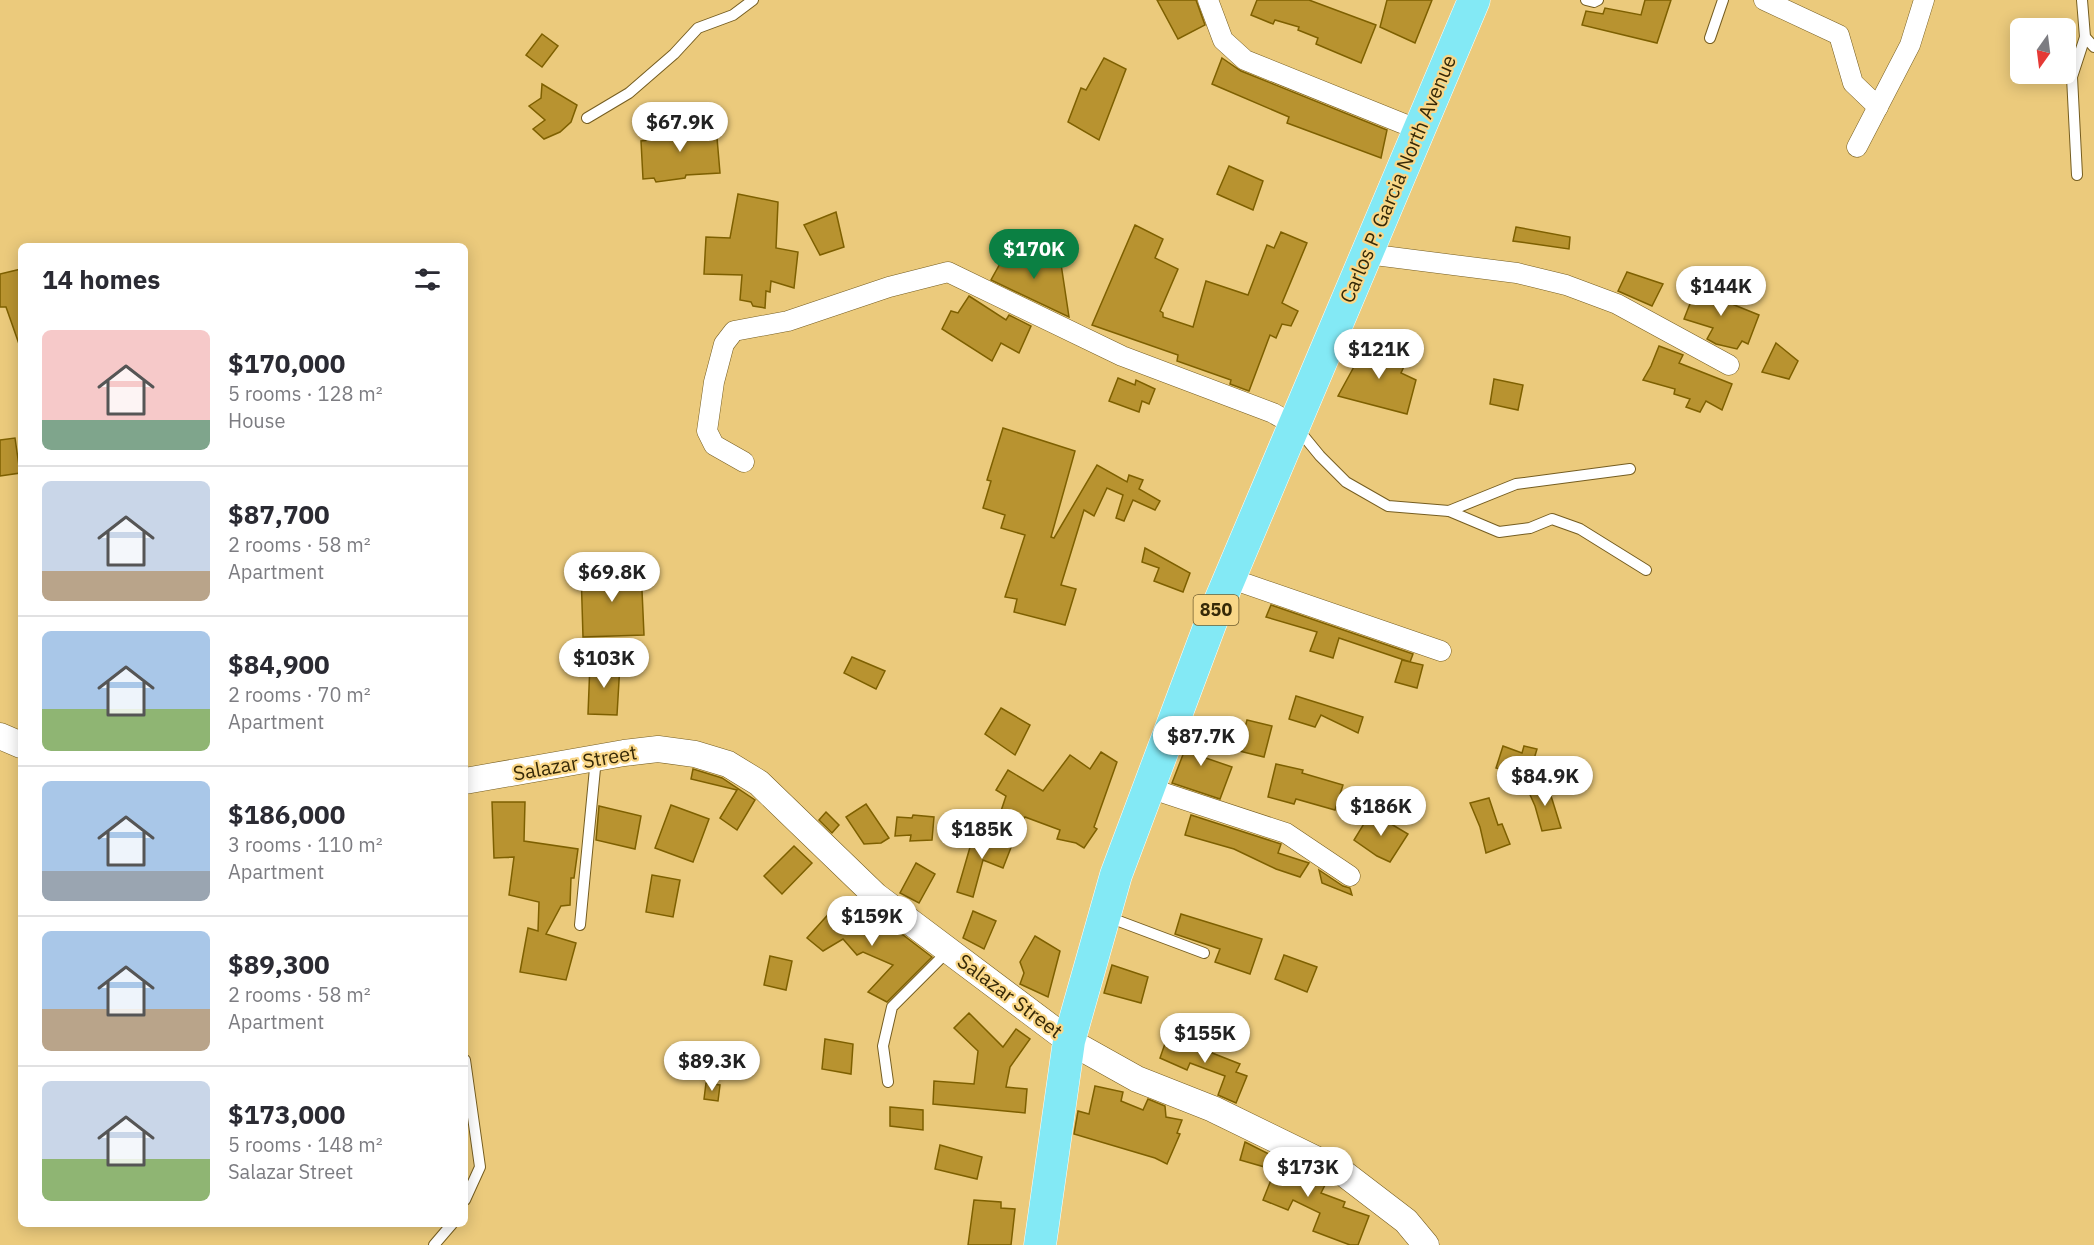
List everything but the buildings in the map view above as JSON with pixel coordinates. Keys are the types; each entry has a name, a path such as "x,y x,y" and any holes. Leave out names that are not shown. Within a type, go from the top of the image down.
{"main road":[{"name":"Carlos P. Garcia North Avenue","path":"1040,1245 1069,1041 1116,875 1229,578 1474,0"}],"street":[{"path":"1208,0 1223,40 1245,60 1419,129"},
{"path":"1764,0 1839,35 1853,83 1878,107"},
{"path":"1857,147 1910,45 1924,0"},
{"path":"1366,254 1517,273 1566,285 1617,304 1729,365"},
{"path":"744,462 714,445 707,431 714,382 724,344 734,331 788,321 889,287 948,272 1122,356 1273,413 1294,425"},
{"path":"1229,578 1441,651"},
{"path":"0,736 18,744"},
{"name":"Salazar Street","path":"468,780 596,758 658,750 695,754 728,764 759,783 876,896 1069,1041 1137,1079 1213,1109 1342,1172 1406,1221 1426,1245"},
{"path":"1149,788 1286,833 1350,876"}],"lane":[{"path":"587,118 629,93 674,54 698,28 733,15 753,0"},
{"path":"1586,0 1594,3 1598,0"},
{"path":"1710,38 1723,0"},
{"path":"2077,175 2072,77 2085,37 2082,0"},
{"path":"2085,37 2094,47"},
{"path":"1294,425 1346,482 1388,506 1449,511 1499,532 1530,528 1552,519 1580,529 1646,570"},
{"path":"1449,511 1516,484 1630,469"},
{"path":"580,925 596,758"},
{"path":"1105,916 1204,953"},
{"path":"888,1082 882,1046 892,1007 948,951"},
{"path":"468,1081 480,1167 468,1193"},
{"path":"434,1245 449,1227"}]}
